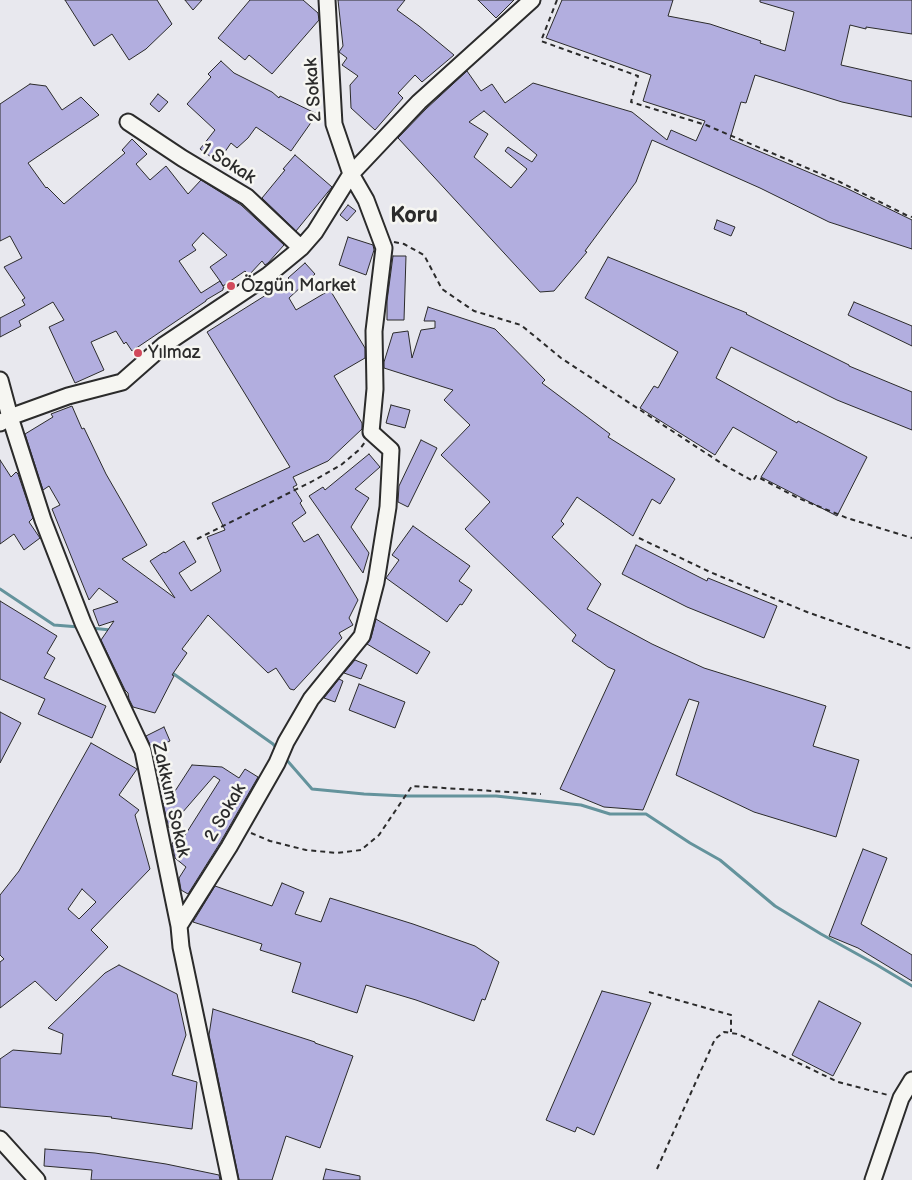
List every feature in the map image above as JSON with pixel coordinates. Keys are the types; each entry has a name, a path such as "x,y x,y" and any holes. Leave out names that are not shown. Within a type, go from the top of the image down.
{"street":[{"name":"2 Sokak","path":"179,926 277,763 286,742 311,699 362,636 376,582 388,507 391,450 371,432 375,389 374,331 384,248 366,200 351,174 334,124 326,0"},
{"path":"5,420 68,396 122,382 164,345 267,276 301,248 315,232 351,174 419,102 532,0"},
{"name":"1 Sokak","path":"128,122 182,158 247,197 301,248"},
{"name":"Zakkum Sokak","path":"0,380 5,420 43,520 83,623 142,751 230,1180"},
{"path":"873,1180 901,1098 912,1080"},
{"path":"0,1139 37,1180"}],"path":[{"path":"557,0 541,41 638,76 631,102 706,124 840,182 912,217"},
{"path":"381,239 404,244 424,255 442,289 474,311 521,325 561,358 724,465 753,481 756,476 798,498 847,518 912,538"},
{"path":"197,539 342,465 360,450 371,432"},
{"path":"639,538 710,572 807,612 912,649"},
{"path":"239,828 270,841 297,848 337,853 362,850 379,835 412,786 542,794"},
{"path":"649,992 731,1015 731,1033"},
{"path":"657,1169 715,1039 724,1032 738,1034 838,1082 901,1098"}],"building":[{"path":"65,0 157,0 172,24 146,49 129,60 112,34 94,46"},
{"path":"185,0 202,0 193,10"},
{"path":"250,0 303,0 318,13 319,20 272,74 249,55 245,60 218,38"},
{"path":"338,0 405,0 397,10 454,55 422,82 415,75 398,93 403,98 375,130 351,108 350,85 358,76 342,65 347,58 339,52 343,46"},
{"path":"478,0 514,0 496,18"},
{"path":"562,0 673,0 668,16 710,24 785,51 794,12 760,2 760,0 912,0 912,34 866,27 866,29 850,25 841,65 912,81 912,117 842,102 755,75 746,103 741,102 730,139 846,188 912,220 912,249 829,222 760,188 652,140 636,182 585,251 587,252 554,291 540,292 398,138 467,71 481,91 492,84 505,103 533,83 632,112 667,140 671,130 696,141 705,121 643,101 651,75 546,38","holes":["484,111 537,155 532,162 508,147 505,151 527,169 511,188 474,157 488,134 469,122"]},
{"path":"221,61 234,73 272,92 279,98 280,96 317,114 291,151 256,127 237,148 231,143 218,162 200,149 215,130 187,104 211,77 208,74"},
{"path":"30,84 46,86 62,110 81,97 99,115 28,163 46,188 64,204 125,153 122,150 132,139 147,154 136,164 150,180 166,166 188,194 201,180 241,205 284,245 268,263 265,265 262,261 249,275 245,271 223,286 220,281 224,288 223,290 132,351 126,342 124,344 116,331 91,342 104,370 75,383 49,327 64,320 53,302 19,321 21,326 0,337 0,318 25,305 22,300 25,298 4,267 22,258 10,236 0,241 0,104","holes":["203,233 227,255 210,267 220,281 201,293 179,261 196,250 192,245"]},
{"path":"158,94 168,102 159,112 150,104"},
{"path":"295,155 332,187 296,231 262,198"},
{"path":"348,205 356,211 347,221 340,215"},
{"path":"717,220 735,227 731,236 714,229"},
{"path":"348,237 373,245 374,250 366,275 339,265"},
{"path":"393,256 406,256 404,320 387,320 387,301"},
{"path":"608,257 747,313 849,366 912,392 912,430 837,400 731,347 716,378 797,423 798,421 867,457 837,516 761,477 777,452 733,427 715,455 640,408 654,386 658,388 678,352 585,298"},
{"path":"305,263 315,274 289,298 296,310 330,290 365,348 365,358 334,376 362,423 362,429 328,461 293,477 297,485 293,487 302,501 300,503 306,513 292,523 304,542 318,534 358,600 349,618 353,625 339,633 342,638 294,690 290,689 276,668 268,673 208,615 182,649 187,653 172,675 174,676 155,713 133,707 128,693 101,640 114,621 99,626 93,610 118,602 99,588 89,600 52,509 60,505 49,486 43,490 25,434 53,417 51,414 72,406 106,474 147,545 122,559 175,598 150,561 184,541 196,562 179,573 191,591 221,571 207,537 225,530 212,503 290,467 207,332 290,280 288,278"},
{"path":"854,302 912,326 912,346 848,315"},
{"path":"428,307 495,329 545,380 542,383 610,434 608,437 675,479 660,504 652,499 633,536 577,497 561,521 564,524 552,537 601,584 587,609 652,644 704,668 826,706 813,746 859,760 836,837 754,812 676,775 699,702 689,699 643,810 604,807 560,789 615,670 572,641 576,635 465,529 490,502 441,455 470,425 444,400 453,390 384,368 393,333 408,331 412,358 421,330 435,328 435,321 424,321"},
{"path":"391,405 410,410 405,428 386,423"},
{"path":"421,440 437,448 408,507 398,502 399,486"},
{"path":"369,454 380,467 355,489 369,498 351,527 369,553 363,573 309,496 323,487 325,490"},
{"path":"0,460 11,477 16,472 18,474 33,518 29,522 40,538 24,550 14,534 0,544"},
{"path":"413,526 470,566 459,581 472,590 447,622 386,578 399,560 392,555"},
{"path":"636,545 707,581 708,578 777,606 764,638 687,607 622,574"},
{"path":"0,601 57,636 47,653 55,658 44,678 106,706 92,738 38,714 45,699 0,679"},
{"path":"376,619 430,652 417,674 367,644 371,638"},
{"path":"355,660 367,665 361,679 344,673"},
{"path":"339,679 343,681 335,702 324,698"},
{"path":"359,684 405,702 395,728 349,710"},
{"path":"0,712 21,723 0,763"},
{"path":"164,727 170,741 152,749 146,736"},
{"path":"91,743 137,769 119,795 139,810 135,815 150,869 91,930 108,947 56,1001 35,981 0,1008 0,962 4,959 0,955 0,895 19,871","holes":["82,889 96,902 79,919 68,909"]},
{"path":"192,765 222,767 239,778 245,769 258,777 188,894 181,890 179,878 186,867 175,858 172,844 175,839 180,843 220,780 214,776 169,828 163,804 166,805"},
{"path":"863,849 887,858 861,924 912,955 912,981 858,948 829,936"},
{"path":"282,883 304,892 295,914 321,922 330,898 475,946 499,962 485,1000 482,999 474,1021 416,1000 366,985 357,1013 292,992 301,963 260,950 262,944 193,922 215,886 272,906"},
{"path":"119,965 177,994 186,1035 172,1075 197,1082 192,1129 112,1117 0,1107 0,1059 13,1050 61,1054 63,1034 48,1028 105,973"},
{"path":"602,991 651,1003 594,1135 577,1127 575,1132 546,1120"},
{"path":"819,1001 861,1023 833,1076 792,1055"},
{"path":"213,1009 353,1056 320,1148 286,1136 272,1180 239,1180 209,1035"},
{"path":"45,1149 95,1153 166,1164 219,1175 220,1180 91,1180 92,1170 44,1166"},
{"path":"326,1169 360,1176 360,1180 323,1180"}],"waterway":[{"path":"0,589 54,625 79,627"},
{"path":"90,628 111,630"},
{"path":"171,672 273,744 277,749"},
{"path":"285,758 312,789 405,796 496,796 581,805 610,814 646,814 720,860 775,906 912,986"}],"place":[{"name":"Özgün Market","path":"231,286"},
{"name":"Yılmaz","path":"138,353"}],"district":[{"name":"Koru","path":"414,216"}]}
